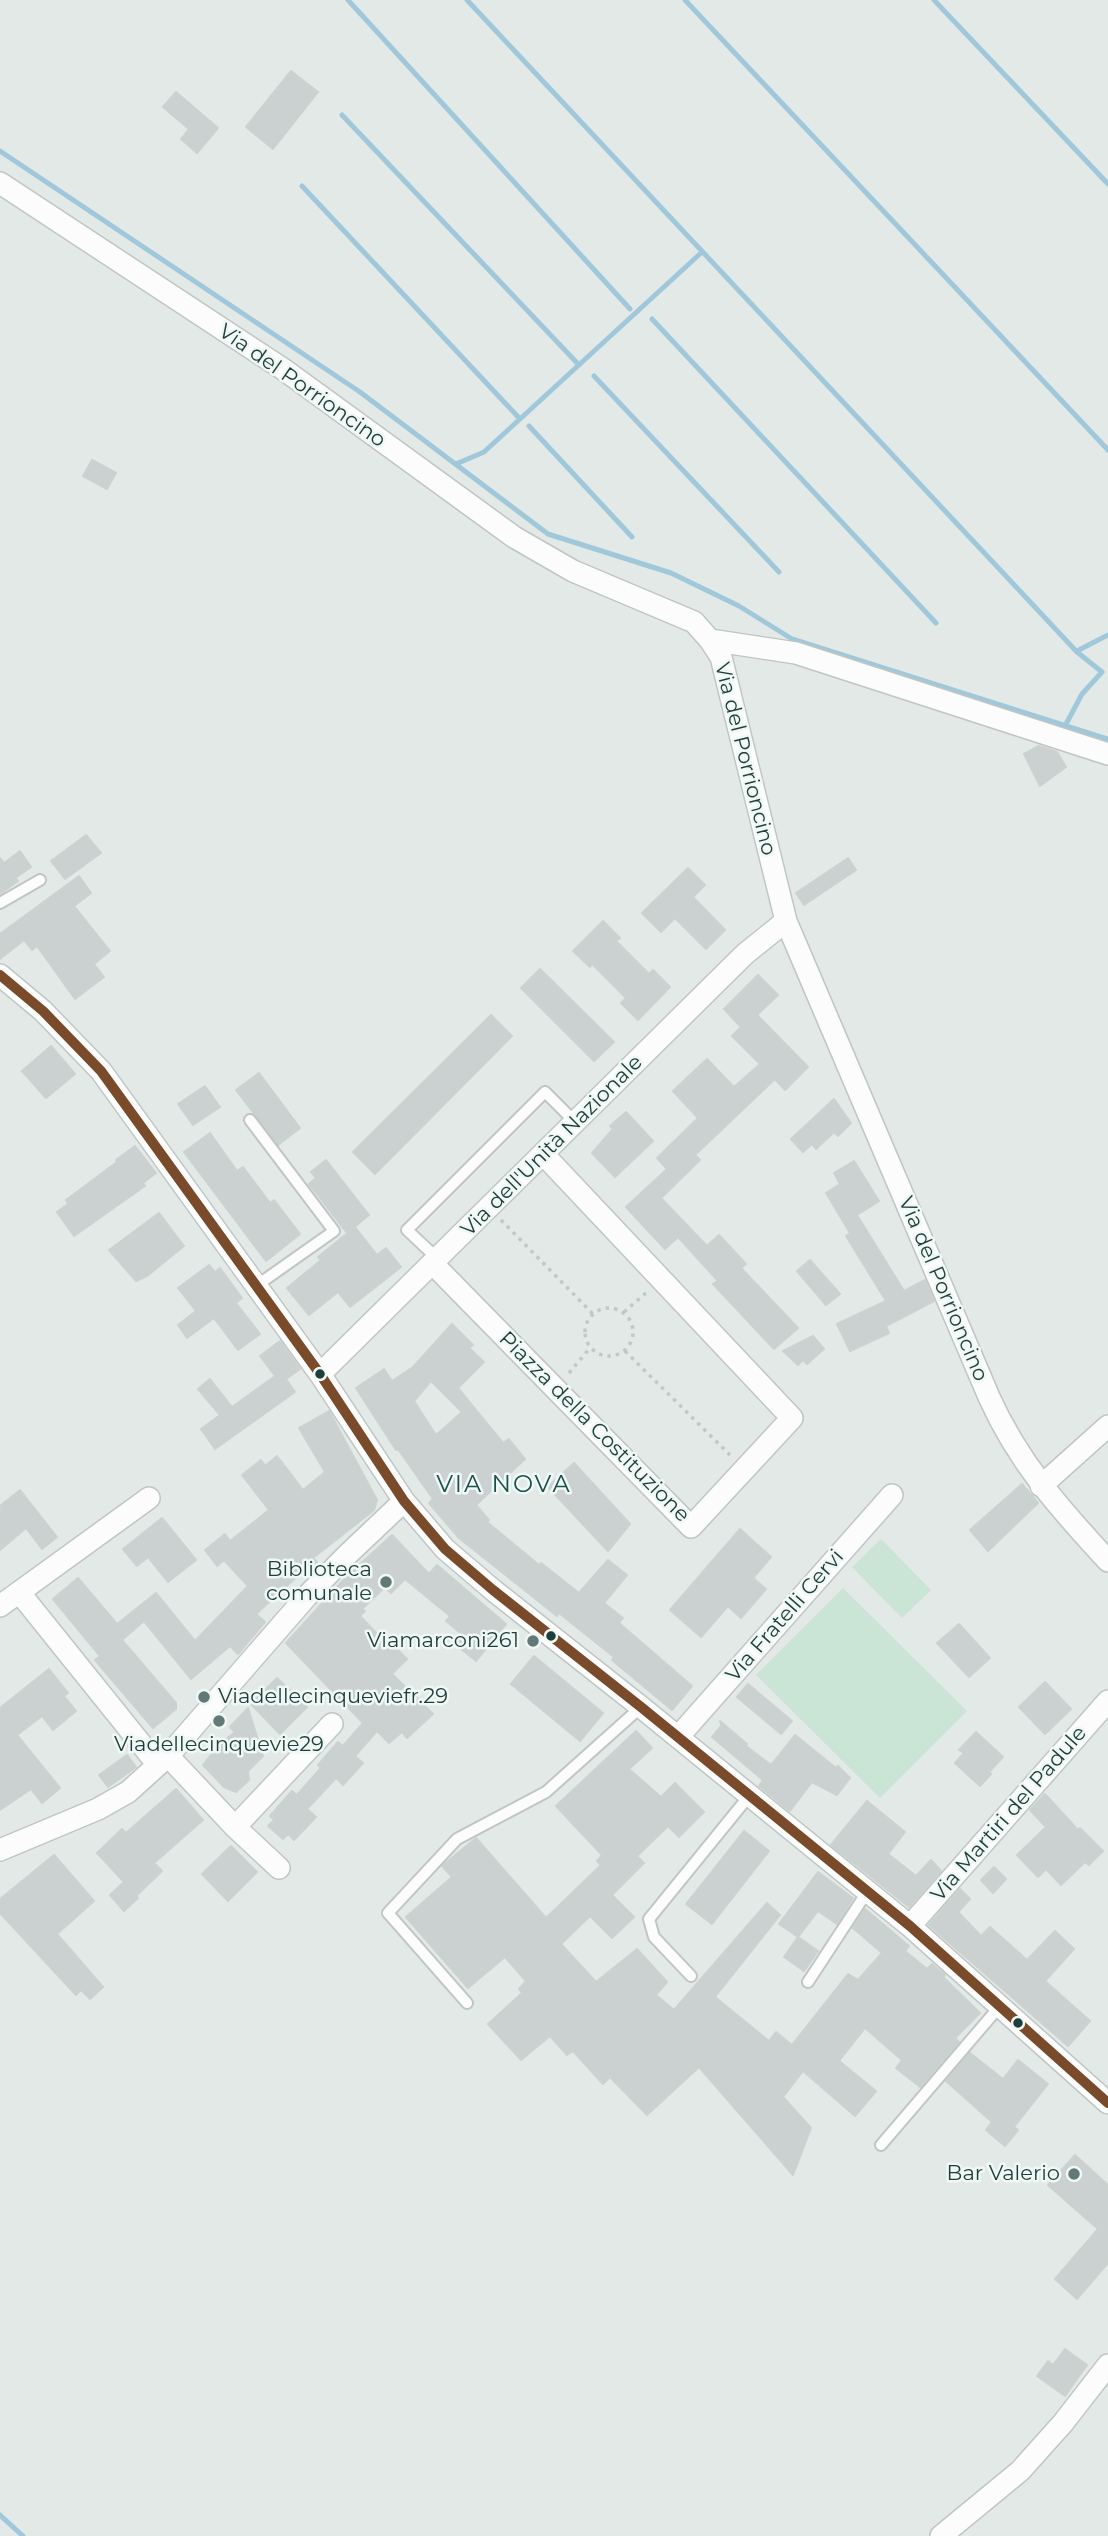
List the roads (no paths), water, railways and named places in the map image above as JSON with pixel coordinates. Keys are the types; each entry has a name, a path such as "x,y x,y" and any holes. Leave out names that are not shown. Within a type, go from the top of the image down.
{"street":[{"name":"Via del Porrioncino","path":"0,183 283,369 514,537 573,571 694,622 710,640 721,657 786,921 993,1408 1004,1430 1041,1486 1108,1561"},
{"path":"710,640 796,653 1108,754"},
{"name":"Via dell'Unità Nazionale","path":"320,1374 490,1209 745,954 786,921"},
{"path":"0,975 43,1011 101,1071 320,1374 404,1501 445,1549 909,1926 1108,2103"},
{"name":"Piazza della Costituzione","path":"436,1261 691,1527 792,1418 544,1155"},
{"path":"1041,1486 1108,1426"},
{"name":"Via Fratelli Cervi","path":"678,1737 892,1495"},
{"path":"0,1606 149,1498"},
{"path":"0,1850 98,1808 128,1792 163,1761 307,1596 404,1501"},
{"path":"19,1592 163,1761 279,1868"},
{"name":"Via Martiri del Padule","path":"909,1926 1108,1701"},
{"path":"235,1827 332,1724"},
{"path":"941,2536 1020,2471 1063,2423 1108,2365"}],"lane":[{"path":"0,903 40,880"},
{"path":"436,1261 407,1230 545,1092 576,1123"},
{"path":"250,1120 334,1231 256,1286"},
{"path":"467,2003 388,1913 457,1839 546,1792 641,1707"},
{"path":"691,1976 654,1937 649,1919 749,1796"},
{"path":"808,1982 867,1892"},
{"path":"881,2145 1000,2006"}],"waterway":[{"path":"348,0 630,309"},
{"path":"467,0 1077,652 1102,672 1082,694 1065,726"},
{"path":"685,0 1108,450"},
{"path":"934,0 1108,184"},
{"path":"342,115 579,365"},
{"path":"0,151 360,392 548,534 671,573 739,606 792,639 1108,739"},
{"path":"302,186 520,419"},
{"path":"456,464 484,452 702,252"},
{"path":"652,319 936,623"},
{"path":"594,376 779,572"},
{"path":"529,426 632,537"},
{"path":"1077,651 1108,635"},
{"path":"0,2515 23,2536"}],"place":[{"name":"Biblioteca comunale","path":"386,1582"},
{"name":"Viamarconi261","path":"533,1641"},
{"name":"Viadellecinqueviefr.29","path":"204,1697"},
{"name":"Viadellecinquevie29","path":"219,1721"},
{"name":"Bar Valerio","path":"1074,2174"}],"district":[{"name":"VIA NOVA","path":"504,1485"}]}
